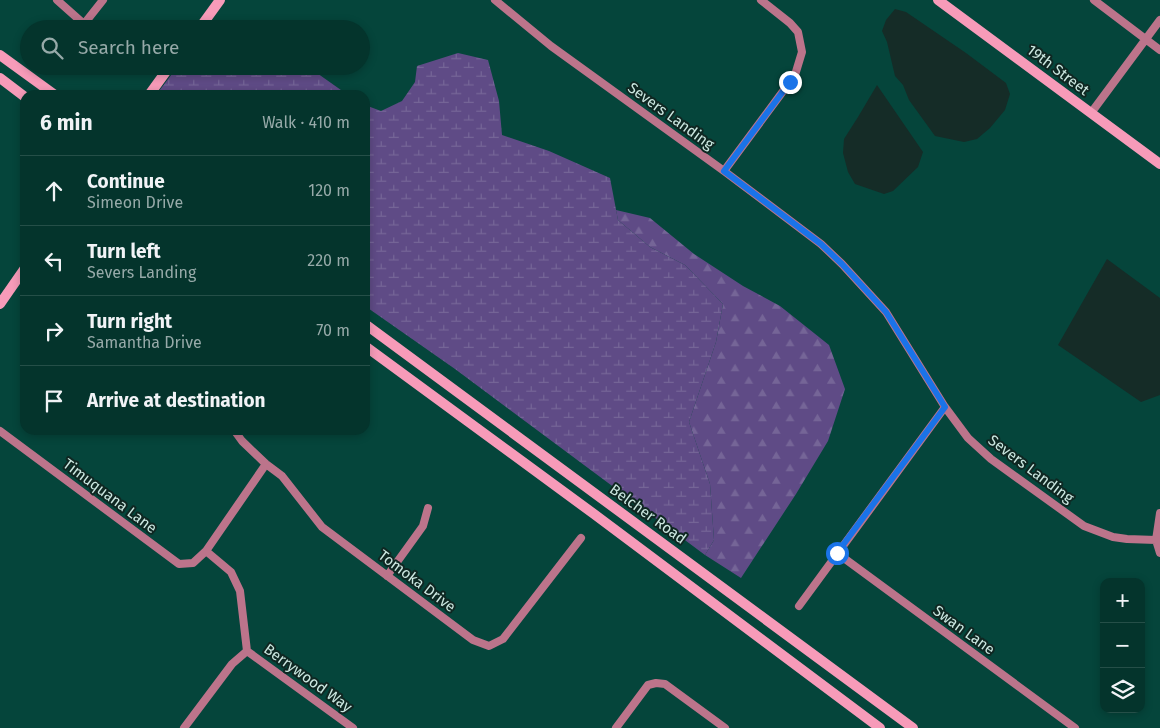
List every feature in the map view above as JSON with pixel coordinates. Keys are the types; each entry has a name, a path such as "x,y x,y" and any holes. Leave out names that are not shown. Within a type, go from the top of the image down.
{"main road":[{"path":"206,20 220,0"},
{"name":"19th Street","path":"938,0 1160,164"},
{"path":"0,55 20,70"},
{"path":"28,75 48,90"},
{"path":"152,90 163,75"},
{"path":"0,78 20,93"},
{"path":"0,304 20,275"},
{"name":"Belcher Road","path":"370,328 913,728"},
{"path":"370,350 880,728"}],"street":[{"path":"57,0 80,20"},
{"path":"87,20 102,0"},
{"name":"Severs Landing","path":"495,0 551,46 724,171 821,244 886,312 945,407 968,438 991,459 1084,526 1113,537 1156,540"},
{"path":"724,171 795,75 802,52 798,32 790,23 761,0"},
{"path":"1094,0 1160,50"},
{"path":"1091,113 1160,20"},
{"path":"799,606 945,407"},
{"name":"Timuquana Lane","path":"0,431 179,564 193,564 206,551 266,464"},
{"name":"Tomoka Drive","path":"238,435 266,464 282,476 322,527 473,640 489,646 503,640 580,538"},
{"path":"387,576 423,526 428,508"},
{"path":"1160,513 1156,540 1160,553"},
{"path":"184,728 232,664 247,651 240,591 231,572 206,551"},
{"name":"Swan Lane","path":"837,553 1075,728"},
{"name":"Berrywood Way","path":"247,651 353,728"},
{"path":"616,728 648,686 656,683 665,684 725,728"}],"green space":[{"path":"458,53 488,60 499,101 502,135 549,151 610,178 618,220 650,247 685,265 723,304 716,342 689,422 710,484 714,540 705,555 455,369 370,310 370,107 381,111 402,101 415,82 417,66"},
{"path":"171,75 320,75 341,90 160,90"},
{"path":"616,210 650,218 694,254 743,286 780,306 829,345 845,389 828,441 741,578 705,555 714,540 710,484 689,422 716,342 723,304 685,265 650,247 618,220"}],"water":[{"path":"895,9 906,12 1006,83 1010,94 1005,110 990,128 977,139 964,142 935,136 909,100 903,85 895,76 887,42 882,31 886,20"},
{"path":"877,85 923,152 918,167 893,191 884,194 855,184 848,172 843,153 844,139"},
{"path":"1107,259 1160,298 1160,395 1141,402 1058,345"}],"route":[{"path":"790,82 724,171 821,244 842,264 886,312 945,407 837,553"}]}
